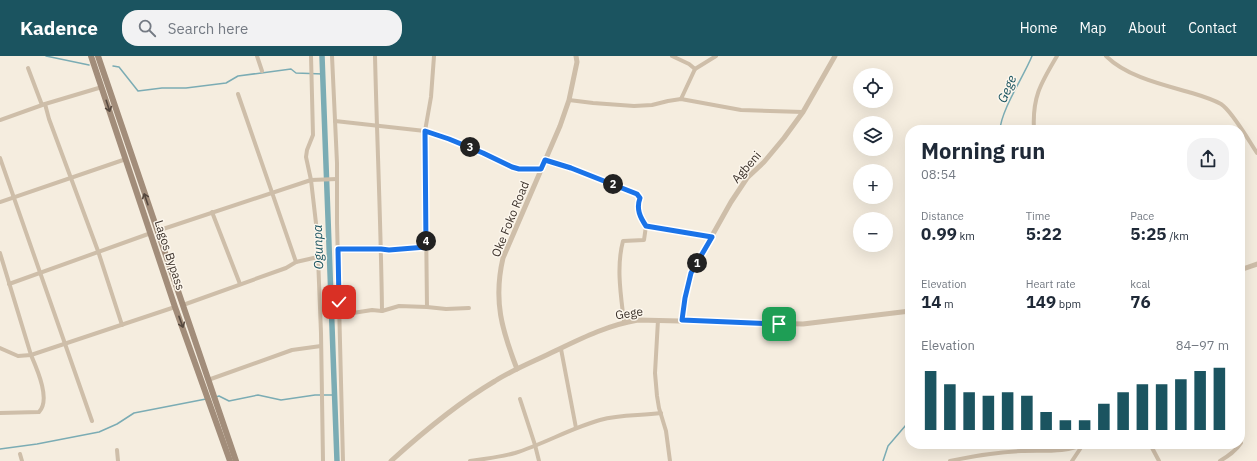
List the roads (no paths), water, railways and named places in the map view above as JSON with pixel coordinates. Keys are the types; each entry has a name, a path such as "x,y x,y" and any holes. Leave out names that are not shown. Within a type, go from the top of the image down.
{"main road":[{"name":"Lagos Bypass","path":"91,56 126,160 183,305 236,461"},
{"name":"Lagos Bypass","path":"98,56 154,232 175,307 230,461"}],"street":[{"path":"257,56 262,71"},
{"path":"311,56 313,135 306,157 313,180 318,257 323,461"},
{"path":"332,56 335,121 335,179 343,461"},
{"path":"375,56 382,311"},
{"path":"428,307 425,131 431,97 434,56"},
{"name":"Oke Foko Road","path":"517,369 508,346 500,314 498,297 499,273 503,258 560,126 569,100 576,56"},
{"path":"672,56 689,64 695,69"},
{"path":"681,99 695,69 716,56"},
{"name":"Agbeni","path":"682,320 691,273 730,202 747,178 764,162 803,112 835,56"},
{"path":"1034,125 1033,110 1040,85 1057,56"},
{"path":"1106,56 1124,70 1222,104 1231,113 1239,125"},
{"path":"28,68 49,119 98,252 122,326"},
{"path":"0,120 102,87"},
{"path":"238,94 296,262"},
{"path":"569,100 634,106 652,105 681,99 741,110 803,112"},
{"path":"335,121 425,131 483,153 512,167 519,169 541,169"},
{"path":"1245,135 1257,153"},
{"path":"0,158 92,421"},
{"path":"0,202 126,160"},
{"path":"545,160 606,181 637,194 640,198 638,202 639,216 646,226 644,240 623,241 622,247 620,264 624,322"},
{"path":"9,284 212,212 313,180 335,179"},
{"path":"212,212 240,284"},
{"path":"646,226 712,237"},
{"path":"338,249 389,250 426,247"},
{"path":"0,253 31,355 37,368 44,395 42,410 39,412 0,413"},
{"path":"183,305 286,268 296,262 318,257"},
{"path":"1245,268 1257,264"},
{"path":"340,314 372,310 382,311 399,306 446,309 469,308"},
{"path":"0,348 18,356 31,355 122,326 175,307"},
{"name":"Gege","path":"391,461 424,432 496,380 597,331 624,322 638,320 682,320 803,324 905,313"},
{"path":"658,320 655,373 657,396 666,431 670,461"},
{"path":"208,380 292,350 321,346"},
{"path":"561,349 576,428"},
{"path":"520,399 539,461"},
{"path":"470,461 500,457 600,420 620,415 645,415 661,413"},
{"path":"950,461 974,456 1055,449"},
{"path":"1072,461 1081,449"},
{"path":"1153,449 1159,461"},
{"path":"1220,461 1236,449"},
{"path":"118,450 118,461"},
{"path":"20,454 22,461"}],"waterway":[{"path":"46,56 89,65"},
{"name":"Ogunpa","path":"322,56 337,461"},
{"name":"Gege","path":"1001,125 1008,103 1032,56"},
{"path":"113,66 119,67 138,91 162,88 186,88 226,83 238,76 291,69 296,73 323,74"},
{"path":"216,397 219,396 229,401 258,395 281,400 315,395 335,395"},
{"path":"0,449 37,444 99,432 117,424 134,413 206,399"},
{"name":"Gege","path":"883,461 888,446 905,426"}]}
